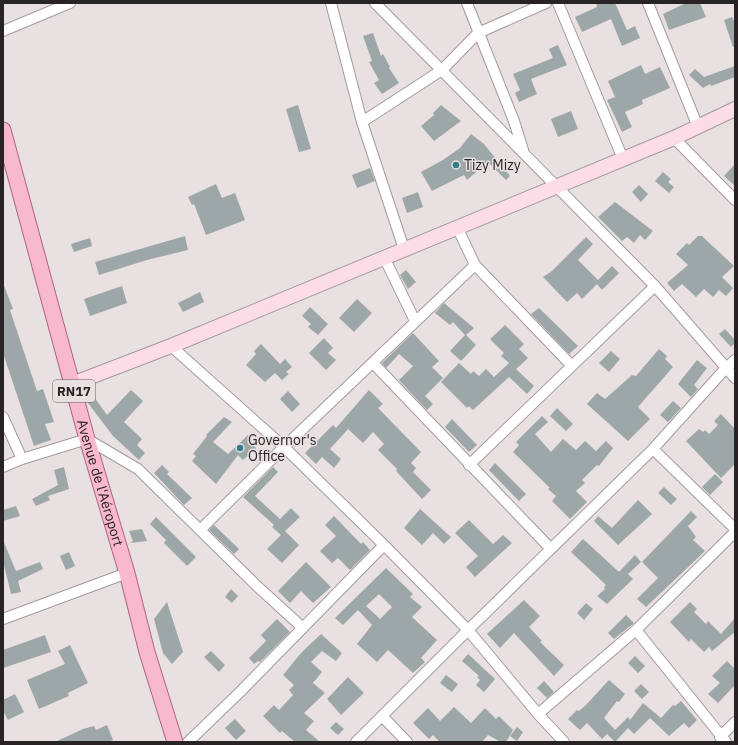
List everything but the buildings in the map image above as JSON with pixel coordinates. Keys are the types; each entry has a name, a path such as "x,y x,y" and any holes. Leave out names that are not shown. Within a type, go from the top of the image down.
{"main road":[{"name":"Avenue de l'Aéroport","path":"3,130 87,439 127,573 147,652 175,742"}],"street":[{"path":"3,30 70,3"},
{"path":"331,3 362,122 404,249"},
{"path":"375,3 655,286 725,369 735,378"},
{"path":"466,3 514,121 523,152"},
{"path":"362,122 442,70 478,33 546,3"},
{"path":"558,3 622,159"},
{"path":"648,3 698,127"},
{"path":"72,384 171,346 674,138 735,109"},
{"path":"674,138 735,200"},
{"path":"457,227 475,265 572,366"},
{"path":"384,257 415,322"},
{"path":"201,529 284,447 475,265"},
{"path":"469,465 655,286"},
{"path":"171,346 284,447 384,545 468,630 538,714 564,742"},
{"path":"356,742 653,449 725,369 735,360"},
{"path":"373,362 469,465 551,549"},
{"path":"3,417 22,459"},
{"path":"3,467 22,459 87,439 138,469 201,529 258,587 303,628"},
{"path":"653,449 735,529"},
{"path":"538,714 636,630 735,532"},
{"path":"188,742 384,545"},
{"path":"3,619 127,573"},
{"path":"636,630 723,739 735,722"},
{"path":"382,716 407,742"}],"place":[{"name":"Tizy Mizy","path":"456,165"},
{"name":"Governor's Office","path":"240,448"}]}
